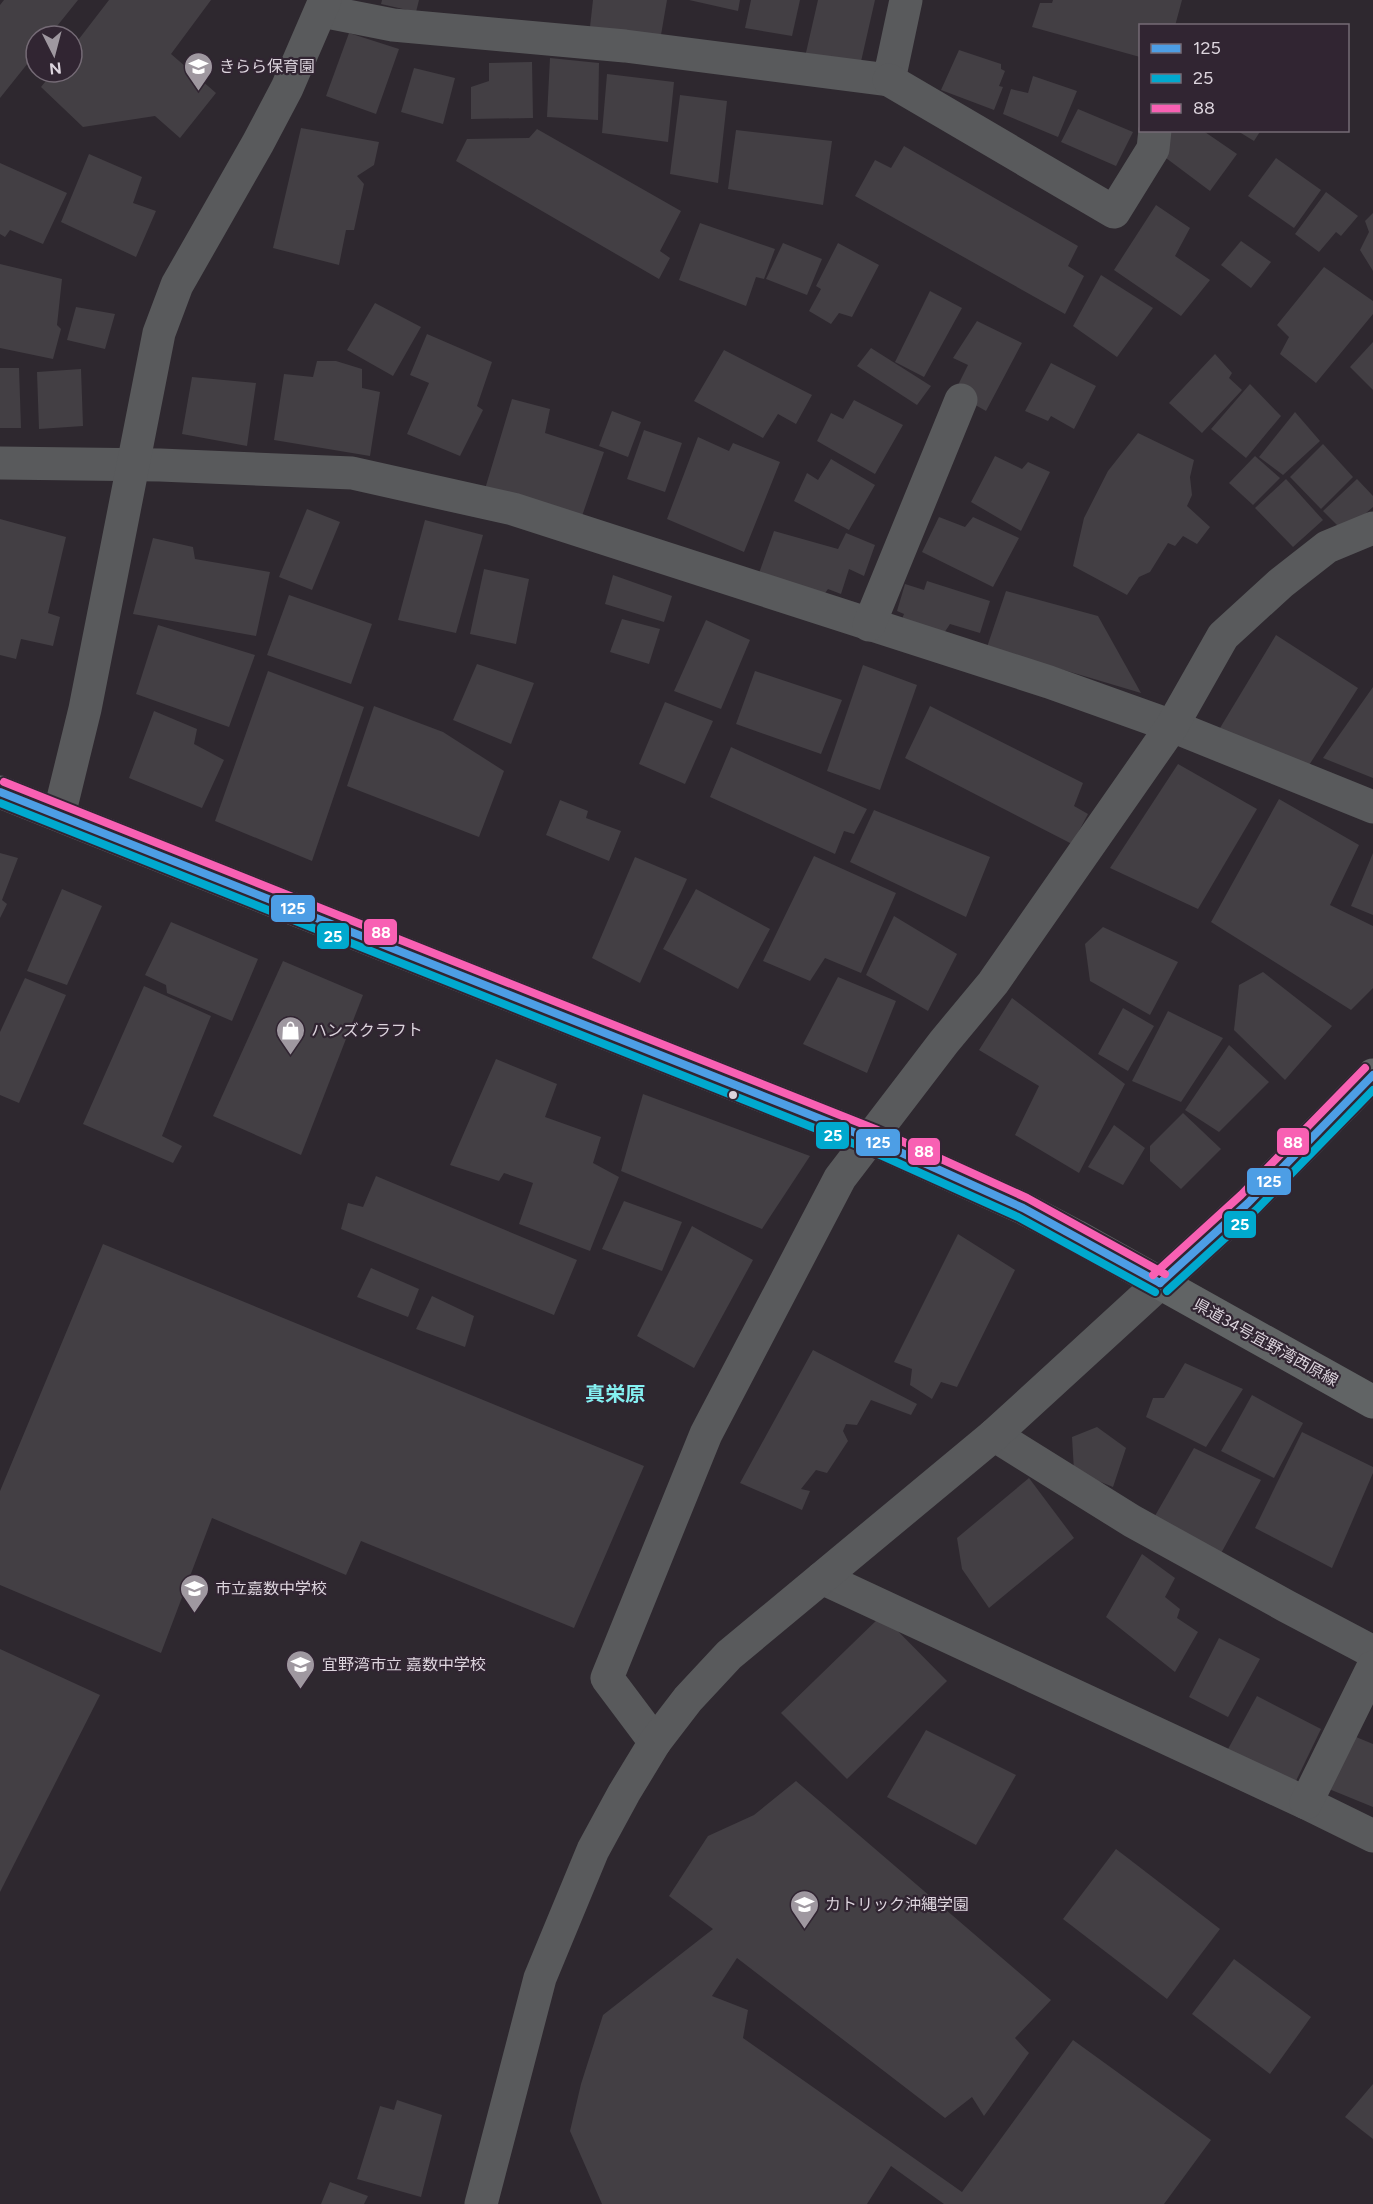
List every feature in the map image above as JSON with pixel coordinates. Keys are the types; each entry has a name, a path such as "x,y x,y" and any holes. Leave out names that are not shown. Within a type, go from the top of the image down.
{"main road":[{"name":"県道34号宜野湾西原線","path":"0,792 871,1139 1023,1208 1373,1402"},
{"path":"1160,1283 1248,1203 1373,1075"}],"street":[{"path":"889,80 906,0"},
{"path":"59,815 85,709 159,333 177,285 258,143 286,88 323,5 393,25 625,46 889,80 1114,212 1153,149 1155,132"},
{"path":"869,625 961,400"},
{"path":"0,463 134,464 352,473 513,509 1049,682 1172,726 1373,807"},
{"path":"655,1742 607,1678 706,1434 840,1178 944,1042 993,983 1172,726 1222,636 1281,583 1327,547 1373,528"},
{"path":"481,2204 540,1978 593,1850 655,1742 688,1699 729,1655 994,1435 1160,1283"},
{"path":"994,1435 1132,1521 1373,1652"},
{"path":"822,1578 1373,1836"},
{"path":"1306,1803 1373,1667"}],"building":[{"path":"4,0 78,0 59,24 24,24 24,68 0,98 0,5"},
{"path":"109,0 211,0 171,54 216,93 180,138 155,116 83,127 41,87 43,84 84,84 84,32"},
{"path":"382,0 419,0 416,12 381,4"},
{"path":"593,0 667,0 661,35 590,27"},
{"path":"689,0 740,0 738,11"},
{"path":"751,0 800,0 792,36 745,28"},
{"path":"818,0 875,0 860,66 805,57"},
{"path":"1053,0 1182,0 1176,24 1139,24 1139,57 1032,27 1040,3 1052,3"},
{"path":"349,33 399,49 376,114 326,96"},
{"path":"959,50 1001,64 1001,69 1005,71 999,86 1003,87 994,110 941,90"},
{"path":"550,58 599,63 598,120 547,117"},
{"path":"532,62 533,118 471,119 471,87 489,81 489,63"},
{"path":"414,68 455,78 443,124 401,112"},
{"path":"607,74 674,82 668,142 602,133"},
{"path":"1033,76 1077,91 1058,137 1003,114 1011,89 1028,93"},
{"path":"680,95 727,101 718,183 670,174"},
{"path":"1078,109 1133,132 1116,166 1061,142"},
{"path":"301,128 379,142 374,165 357,176 364,184 354,230 346,230 339,265 273,248"},
{"path":"537,129 681,211 660,251 670,258 659,279 456,161 467,139 529,138"},
{"path":"736,130 832,141 823,205 728,189"},
{"path":"1172,132 1205,132 1237,154 1210,191 1158,152"},
{"path":"1239,132 1260,132 1254,141"},
{"path":"904,146 1078,246 1068,266 1084,276 1065,314 855,196 875,160 891,168"},
{"path":"89,154 142,177 133,203 156,211 136,257 61,222"},
{"path":"1276,158 1321,190 1294,228 1248,196"},
{"path":"0,163 67,193 43,244 10,230 5,237 0,234"},
{"path":"1326,192 1358,216 1341,236 1336,232 1319,252 1295,234"},
{"path":"1156,205 1190,228 1175,256 1210,280 1181,316 1114,270"},
{"path":"1373,213 1373,271 1360,250 1369,232 1365,221"},
{"path":"700,223 775,249 764,279 756,277 746,306 679,280"},
{"path":"1241,241 1271,262 1251,288 1221,265"},
{"path":"783,243 822,259 807,295 766,279"},
{"path":"838,243 879,265 852,317 839,313 831,324 809,311 821,289 816,286"},
{"path":"0,264 62,279 57,325 61,329 53,359 0,348"},
{"path":"1324,267 1373,301 1373,314 1316,383 1280,354 1289,337 1277,325"},
{"path":"1101,275 1153,308 1117,357 1073,326"},
{"path":"930,291 962,308 924,377 895,362"},
{"path":"375,303 421,327 393,376 347,350"},
{"path":"76,307 115,314 105,349 67,340"},
{"path":"977,321 1022,343 986,411 954,393 968,365 953,358"},
{"path":"427,334 492,362 477,406 483,410 460,456 407,434 429,383 410,375"},
{"path":"1373,342 1373,390 1350,367"},
{"path":"871,348 931,386 917,405 857,366"},
{"path":"724,350 812,395 796,424 778,414 763,438 694,401"},
{"path":"1215,354 1232,373 1229,378 1242,390 1202,433 1169,403"},
{"path":"317,361 336,361 362,369 362,388 380,392 370,456 274,440 284,374 313,377"},
{"path":"1051,363 1096,386 1074,429 1051,416 1048,421 1025,411"},
{"path":"0,368 19,368 21,428 0,428"},
{"path":"81,369 83,426 39,429 37,372"},
{"path":"192,377 256,383 247,446 182,434"},
{"path":"1250,384 1281,416 1246,458 1211,429"},
{"path":"512,399 550,409 545,433 604,452 581,519 485,489"},
{"path":"854,400 903,425 875,474 817,441 831,413 843,419"},
{"path":"612,411 641,422 628,457 599,446"},
{"path":"1295,412 1320,441 1283,475 1259,457"},
{"path":"644,430 682,443 665,492 627,479"},
{"path":"1138,433 1194,460 1190,477 1192,495 1187,506 1210,527 1197,544 1183,536 1175,546 1168,543 1150,572 1139,577 1127,595 1073,566 1084,518 1108,471"},
{"path":"698,437 729,451 733,443 780,462 744,552 667,519"},
{"path":"1323,444 1353,477 1321,509 1290,477"},
{"path":"995,456 1022,469 1028,462 1050,472 1021,531 971,502"},
{"path":"1255,456 1280,478 1253,505 1229,483"},
{"path":"831,459 875,485 849,530 794,501 807,473 818,480"},
{"path":"1286,479 1323,520 1293,547 1255,508"},
{"path":"1357,479 1373,496 1373,507 1344,532 1323,511"},
{"path":"307,509 340,522 312,590 279,577"},
{"path":"939,517 965,527 973,517 1019,538 993,587 922,552"},
{"path":"0,519 66,537 48,613 60,617 53,646 21,639 16,659 0,655"},
{"path":"425,520 483,535 456,633 398,620"},
{"path":"774,531 838,549 846,533 875,545 864,576 849,569 841,594 828,589 823,596 758,576"},
{"path":"153,538 193,547 195,559 270,572 256,636 133,614"},
{"path":"484,569 529,579 516,644 470,634"},
{"path":"613,575 672,596 664,622 605,604"},
{"path":"927,581 990,601 980,633 950,624 944,633 902,619 904,614 897,611 905,584 924,590"},
{"path":"1006,591 1098,616 1141,693 987,647"},
{"path":"289,595 372,624 351,684 267,655"},
{"path":"622,619 660,629 649,664 610,652"},
{"path":"706,620 750,640 721,709 674,691"},
{"path":"158,625 255,655 229,727 136,694"},
{"path":"1276,635 1358,688 1306,770 1217,733"},
{"path":"477,664 534,683 511,744 453,720"},
{"path":"863,665 917,685 880,790 827,771"},
{"path":"268,671 364,707 312,861 215,821"},
{"path":"755,671 842,700 821,754 736,724"},
{"path":"1373,687 1373,778 1323,758"},
{"path":"665,702 713,721 685,784 639,764"},
{"path":"374,706 443,732 504,771 479,837 347,786"},
{"path":"930,706 1083,783 1074,806 1088,814 1072,844 905,758"},
{"path":"154,711 197,729 194,744 224,760 202,808 129,778"},
{"path":"731,747 867,809 854,834 844,831 835,854 710,797"},
{"path":"1178,764 1257,809 1198,909 1110,868"},
{"path":"1279,799 1359,845 1330,905 1373,926 1373,988 1351,1010 1211,922"},
{"path":"560,800 588,811 586,818 621,831 609,861 546,835"},
{"path":"874,810 990,857 966,917 850,862"},
{"path":"0,853 18,858 2,900 7,904 0,918"},
{"path":"1373,853 1373,915 1351,906"},
{"path":"814,856 896,893 861,973 825,958 810,981 763,961"},
{"path":"635,857 687,879 640,983 592,958"},
{"path":"62,889 102,906 67,985 27,971"},
{"path":"696,889 770,929 738,989 663,949"},
{"path":"894,916 957,954 928,1011 866,975"},
{"path":"171,922 258,959 232,1021 167,993 166,985 145,975"},
{"path":"1103,927 1178,962 1150,1015 1090,981 1085,944"},
{"name":"ハンズクラフト","path":"283,961 363,995 301,1155 213,1116"},
{"path":"1263,972 1332,1026 1285,1080 1234,1030 1239,985"},
{"path":"838,977 896,1001 867,1073 803,1044"},
{"path":"25,978 66,995 19,1103 0,1095 0,1032"},
{"path":"144,986 211,1016 162,1136 182,1146 173,1163 83,1124"},
{"path":"1012,998 1125,1084 1079,1173 1015,1135 1039,1086 979,1050"},
{"path":"1123,1008 1154,1026 1128,1071 1098,1054"},
{"path":"1168,1011 1223,1038 1181,1102 1132,1081"},
{"path":"1229,1045 1269,1082 1219,1132 1185,1110"},
{"path":"496,1059 557,1084 545,1117 601,1137 593,1163 619,1177 590,1251 519,1224 533,1183 504,1173 499,1181 450,1165"},
{"path":"643,1094 810,1156 762,1229 621,1171"},
{"path":"1183,1113 1221,1149 1181,1189 1150,1161 1150,1146"},
{"path":"1114,1125 1145,1148 1123,1185 1088,1167"},
{"path":"376,1176 577,1260 554,1315 341,1229 348,1203 363,1207"},
{"path":"624,1201 682,1222 662,1271 602,1249"},
{"path":"692,1226 753,1260 694,1368 637,1336"},
{"path":"958,1234 1015,1270 957,1387 941,1382 932,1399 910,1385 912,1369 894,1362"},
{"path":"103,1244 644,1466 574,1628 361,1541 346,1575 212,1518 161,1653 0,1585 0,1491"},
{"path":"371,1268 419,1289 408,1317 357,1297"},
{"path":"432,1296 474,1316 465,1347 416,1329"},
{"path":"813,1350 917,1404 911,1415 871,1400 857,1425 846,1424 843,1431 848,1441 827,1473 816,1470 801,1489 810,1491 802,1510 740,1483"},
{"path":"1185,1363 1243,1389 1206,1447 1146,1417 1153,1398 1164,1398"},
{"path":"1252,1395 1303,1423 1274,1478 1221,1451"},
{"path":"1097,1427 1126,1448 1113,1487 1074,1471 1072,1437"},
{"path":"1302,1432 1373,1467 1373,1473 1332,1568 1255,1528"},
{"path":"1194,1448 1261,1480 1219,1557 1152,1521"},
{"path":"1029,1478 1074,1538 989,1608 962,1569 957,1538"},
{"path":"1142,1554 1175,1578 1165,1597 1180,1609 1177,1618 1198,1632 1175,1672 1106,1617"},
{"path":"882,1615 947,1681 847,1779 781,1713"},
{"path":"1219,1638 1260,1659 1228,1717 1189,1697"},
{"path":"0,1649 100,1695 0,1892"},
{"path":"1257,1696 1321,1729 1295,1783 1228,1749"},
{"path":"926,1730 1016,1775 976,1845 887,1797"},
{"path":"1356,1737 1373,1744 1373,1807 1329,1789"},
{"name":"カトリック沖縄学園","path":"796,1781 1051,2000 1015,2038 1029,2053 984,2116 972,2097 945,2118 737,1958 712,1996 748,2010 743,2038 962,2192 1073,2040 1211,2140 1164,2204 944,2204 891,2166 867,2204 602,2204 570,2131 581,2084 603,2015 713,1929 669,1896 708,1836 754,1815"},
{"path":"1116,1849 1220,1929 1167,1999 1063,1919"},
{"path":"1234,1959 1311,2017 1270,2074 1192,2014"},
{"path":"1373,2084 1373,2139 1345,2117"},
{"path":"397,2100 442,2115 421,2197 357,2179 380,2106 394,2110"},
{"path":"330,2182 368,2196 364,2204 321,2204"}],"transit line":[{"name":"88","path":"4,782 875,1129 1027,1198 1165,1274"},
{"name":"125","path":"0,792 871,1139 1023,1208 1160,1283"},
{"name":"25","path":"0,803 867,1149 1018,1217 1155,1292"},
{"name":"88","path":"1153,1275 1241,1195 1365,1068"},
{"name":"125","path":"1160,1283 1248,1203 1373,1075"},
{"name":"25","path":"1167,1291 1256,1210 1373,1090"}],"place":[{"name":"きらら保育園","path":"198,92"},
{"name":"ハンズクラフト","path":"290,1056"},
{"name":"市立嘉数中学校","path":"194,1614"},
{"name":"宜野湾市立 嘉数中学校","path":"301,1690"},
{"name":"カトリック沖縄学園","path":"804,1930"}],"district":[{"name":"真栄原","path":"615,1394"}]}
